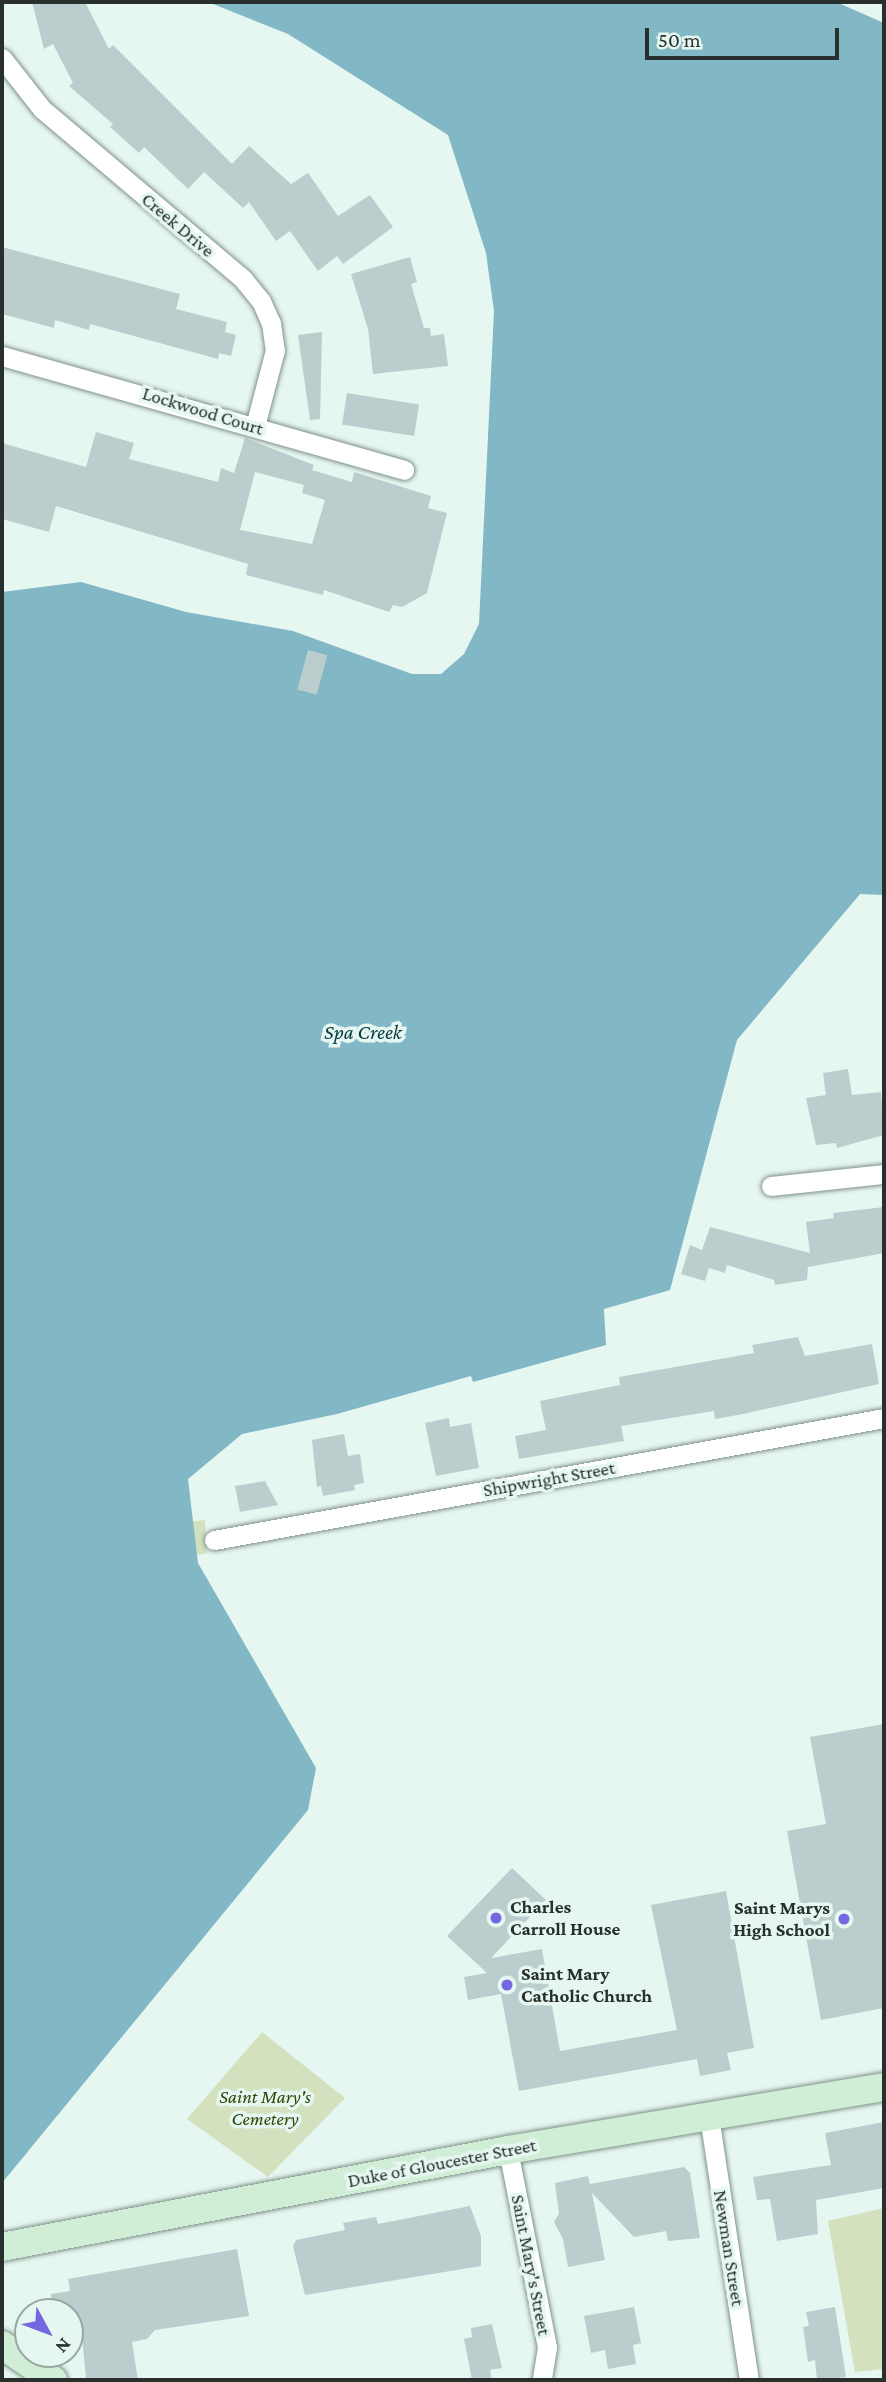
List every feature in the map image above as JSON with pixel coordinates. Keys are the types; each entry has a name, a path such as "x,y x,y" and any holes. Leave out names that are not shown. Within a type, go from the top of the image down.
{"main road":[{"name":"Duke of Gloucester Street","path":"2,2247 508,2150 884,2087"},
{"path":"2,2346 53,2380"}],"street":[{"name":"Creek Drive","path":"2,58 42,109 243,279 261,301 271,323 275,350 255,426"},
{"name":"Lockwood Court","path":"2,356 404,470"},
{"path":"771,1186 884,1174"},
{"name":"Shipwright Street","path":"214,1540 884,1419"},
{"name":"Newman Street","path":"709,2116 749,2380"},
{"name":"Saint Mary's Street","path":"508,2150 547,2347 542,2380"}],"green space":[{"path":"205,1520 207,1553 181,1558 190,1522"},
{"name":"Saint Mary's Cemetery","path":"262,2032 345,2098 268,2177 187,2119"},
{"path":"884,2208 884,2369 855,2372 828,2221"}],"water":[{"name":"Spa Creek","path":"208,2 836,2 884,23 884,895 860,894 737,1040 670,1290 604,1309 606,1345 473,1382 471,1376 337,1414 242,1434 188,1479 198,1563 316,1768 308,1810 2,2183 2,592 81,582 186,612 293,631 412,674 441,674 464,654 479,624 494,311 486,253 448,135 288,34"}],"building":[{"path":"32,2 85,2 109,49 113,45 232,164 249,146 291,184 308,173 338,216 370,195 393,227 343,264 337,256 318,271 290,231 276,241 249,202 243,208 204,172 188,189 144,147 139,153 110,127 113,124 69,86 73,83 53,44 44,49"},
{"path":"2,247 180,294 176,309 227,322 225,332 236,335 231,356 219,353 218,359 90,324 89,330 55,320 54,328 2,314"},
{"path":"410,257 417,282 411,284 424,328 430,328 431,336 444,334 448,366 373,374 368,329 351,274"},
{"path":"322,332 320,419 310,420 298,335"},
{"path":"347,393 419,404 414,436 342,425"},
{"path":"96,432 134,443 129,459 218,482 221,468 234,473 245,438 314,465 312,470 352,482 354,472 431,496 428,508 447,513 427,593 402,607 393,605 389,612 324,590 323,595 246,575 248,564 56,506 49,532 2,519 2,443 86,467","holes":["255,472 304,485 302,493 325,500 312,544 240,530"]},
{"path":"308,650 327,655 317,695 297,690"},
{"path":"848,1069 852,1095 881,1092 884,1135 837,1148 836,1143 816,1145 806,1098 826,1095 823,1073"},
{"path":"884,1207 884,1253 808,1267 807,1280 775,1285 774,1280 727,1265 725,1273 709,1268 705,1281 681,1274 690,1245 702,1250 710,1227 810,1253 806,1222 834,1218 833,1213"},
{"path":"798,1337 805,1356 872,1344 879,1384 715,1419 714,1411 621,1426 624,1441 519,1459 515,1436 546,1430 540,1401 620,1385 619,1377 754,1353 752,1345"},
{"path":"449,1418 450,1427 471,1423 479,1468 436,1476 425,1423"},
{"path":"344,1434 348,1456 360,1454 364,1483 354,1485 355,1490 323,1496 321,1486 317,1487 312,1440"},
{"path":"265,1481 278,1505 240,1512 235,1486"},
{"name":"Saint Marys High School","path":"884,1724 884,2008 821,2020 787,1831 826,1824 810,1737"},
{"name":"Saint Mary Catholic Church","path":"512,1868 546,1900 491,1958 542,1949 560,2051 677,2030 651,1905 726,1891 754,2048 727,2053 731,2070 700,2076 697,2059 519,2091 501,1994 468,2000 464,1977 487,1973 447,1936"},
{"path":"884,2122 884,2188 816,2200 818,2234 777,2241 770,2199 757,2200 753,2177 831,2165 825,2133"},
{"path":"684,2167 690,2173 700,2238 668,2241 666,2231 634,2237 592,2193 605,2260 568,2267 563,2239 554,2222 559,2214 555,2183 588,2176 590,2184"},
{"path":"470,2206 481,2236 481,2266 305,2295 293,2246 296,2240 345,2230 343,2223 376,2217 378,2224"},
{"path":"237,2249 249,2316 155,2330 147,2339 132,2342 138,2380 86,2378 84,2298 51,2298 51,2294 70,2291 68,2279"},
{"path":"634,2307 641,2343 633,2345 636,2364 608,2369 605,2350 591,2353 584,2316"},
{"path":"835,2307 846,2377 817,2380 815,2360 808,2362 803,2327 809,2326 806,2312"},
{"path":"492,2324 502,2368 490,2370 492,2380 472,2380 464,2339 472,2337 471,2328"}],"place":[{"name":"Charles Carroll House","path":"496,1918"},
{"name":"Saint Marys High School","path":"844,1919"},
{"name":"Saint Mary Catholic Church","path":"507,1985"}]}
